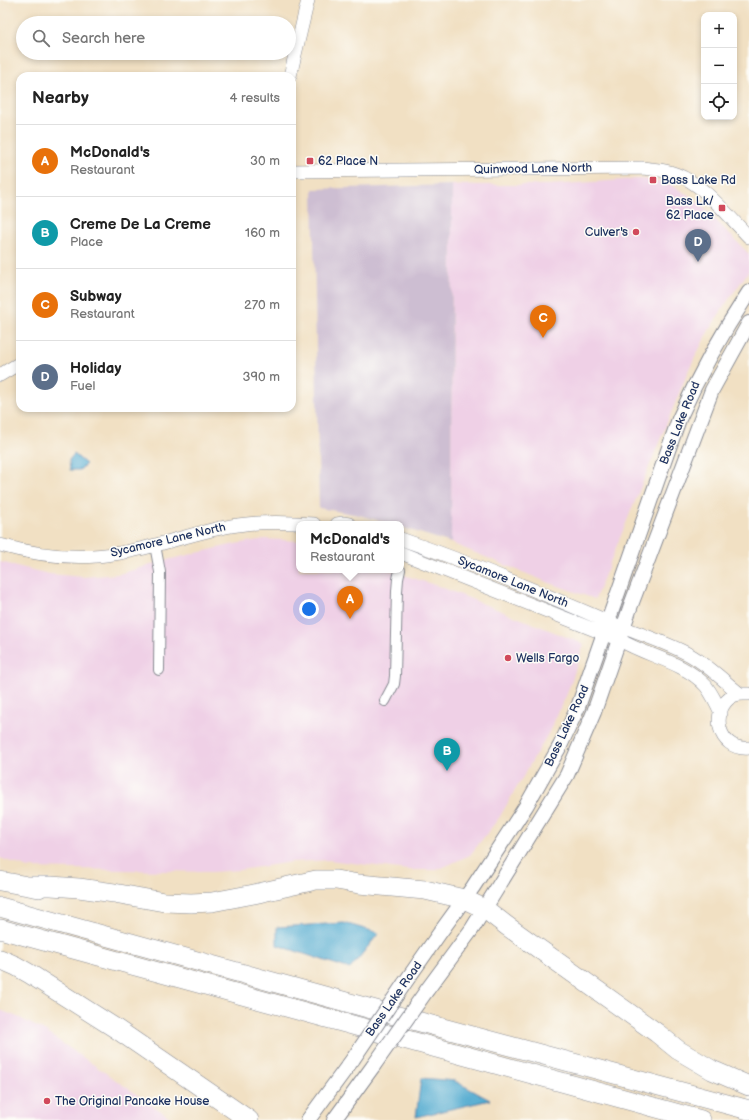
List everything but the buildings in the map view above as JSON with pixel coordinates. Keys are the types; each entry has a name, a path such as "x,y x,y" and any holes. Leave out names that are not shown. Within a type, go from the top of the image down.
{"highway":[{"path":"0,881 115,905 179,914 216,913 312,892 359,884 425,890 464,899 485,909 658,1033 678,1050 712,1070 749,1086"},
{"path":"0,907 368,1008 749,1110"},
{"path":"0,929 701,1120"},
{"path":"0,959 30,974 108,1024 249,1120"}],"main road":[{"name":"Bass Lake Road","path":"308,1120 353,1059 473,887 526,806 560,746 578,707 679,419 714,347 749,292"},
{"name":"Bass Lake Road","path":"334,1120 472,929 567,775 594,712 675,487 712,390 749,323"}],"street":[{"path":"296,51 308,0"},
{"path":"291,72 294,60"},
{"name":"Quinwood Lane North","path":"296,171 659,169 677,174 700,189 711,198 749,237"},
{"path":"0,374 16,365"},
{"name":"Sycamore Lane North","path":"0,545 39,554 93,556 120,553 237,525 270,522 296,523"},
{"name":"Sycamore Lane North","path":"405,540 460,560 585,611 606,628"},
{"path":"155,545 160,572 159,670"},
{"name":"Sycamore Lane North","path":"404,559 622,634"},
{"path":"385,701 394,684 395,676 397,591 399,573"},
{"path":"622,634 653,638 691,655 746,693"},
{"path":"622,634 631,647 684,668 706,686 714,697 721,713"},
{"path":"746,693 734,696 726,701 721,713 719,724 721,734 726,741 734,746 744,748 749,758"}],"shaded area":[{"path":"637,179 654,180 669,184 700,204 749,254 749,271 709,330 689,369 595,599 547,582 451,543 452,185 550,185"},
{"path":"452,185 451,543 404,528 404,521 380,521 359,515 319,508 313,189"},
{"path":"265,539 296,541 296,573 397,573 441,587 584,644 567,694 549,732 499,818 470,855 437,870 408,870 329,860 292,862 240,870 212,872 29,868 0,858 0,562 49,574 84,577 119,574 171,559 235,544"},
{"path":"0,1010 20,1018 46,1032 174,1120 0,1120"}],"water":[{"path":"74,454 86,464 80,470 70,470 69,460"},
{"path":"344,923 379,933 350,969 277,945 277,927"},
{"path":"421,1078 455,1081 490,1100 416,1117"}],"place":[{"name":"62 Place N","path":"310,161"},
{"name":"Bass Lake Rd","path":"653,180"},
{"name":"Bass Lk/ 62 Place","path":"722,208"},
{"name":"Culver's","path":"636,232"},
{"name":"Holiday","path":"698,262"},
{"name":"Subway","path":"543,338"},
{"name":"McDonald's","path":"350,619"},
{"name":"Wells Fargo","path":"508,658"},
{"name":"Creme De La Creme","path":"447,771"},
{"name":"The Original Pancake House","path":"47,1101"}]}
